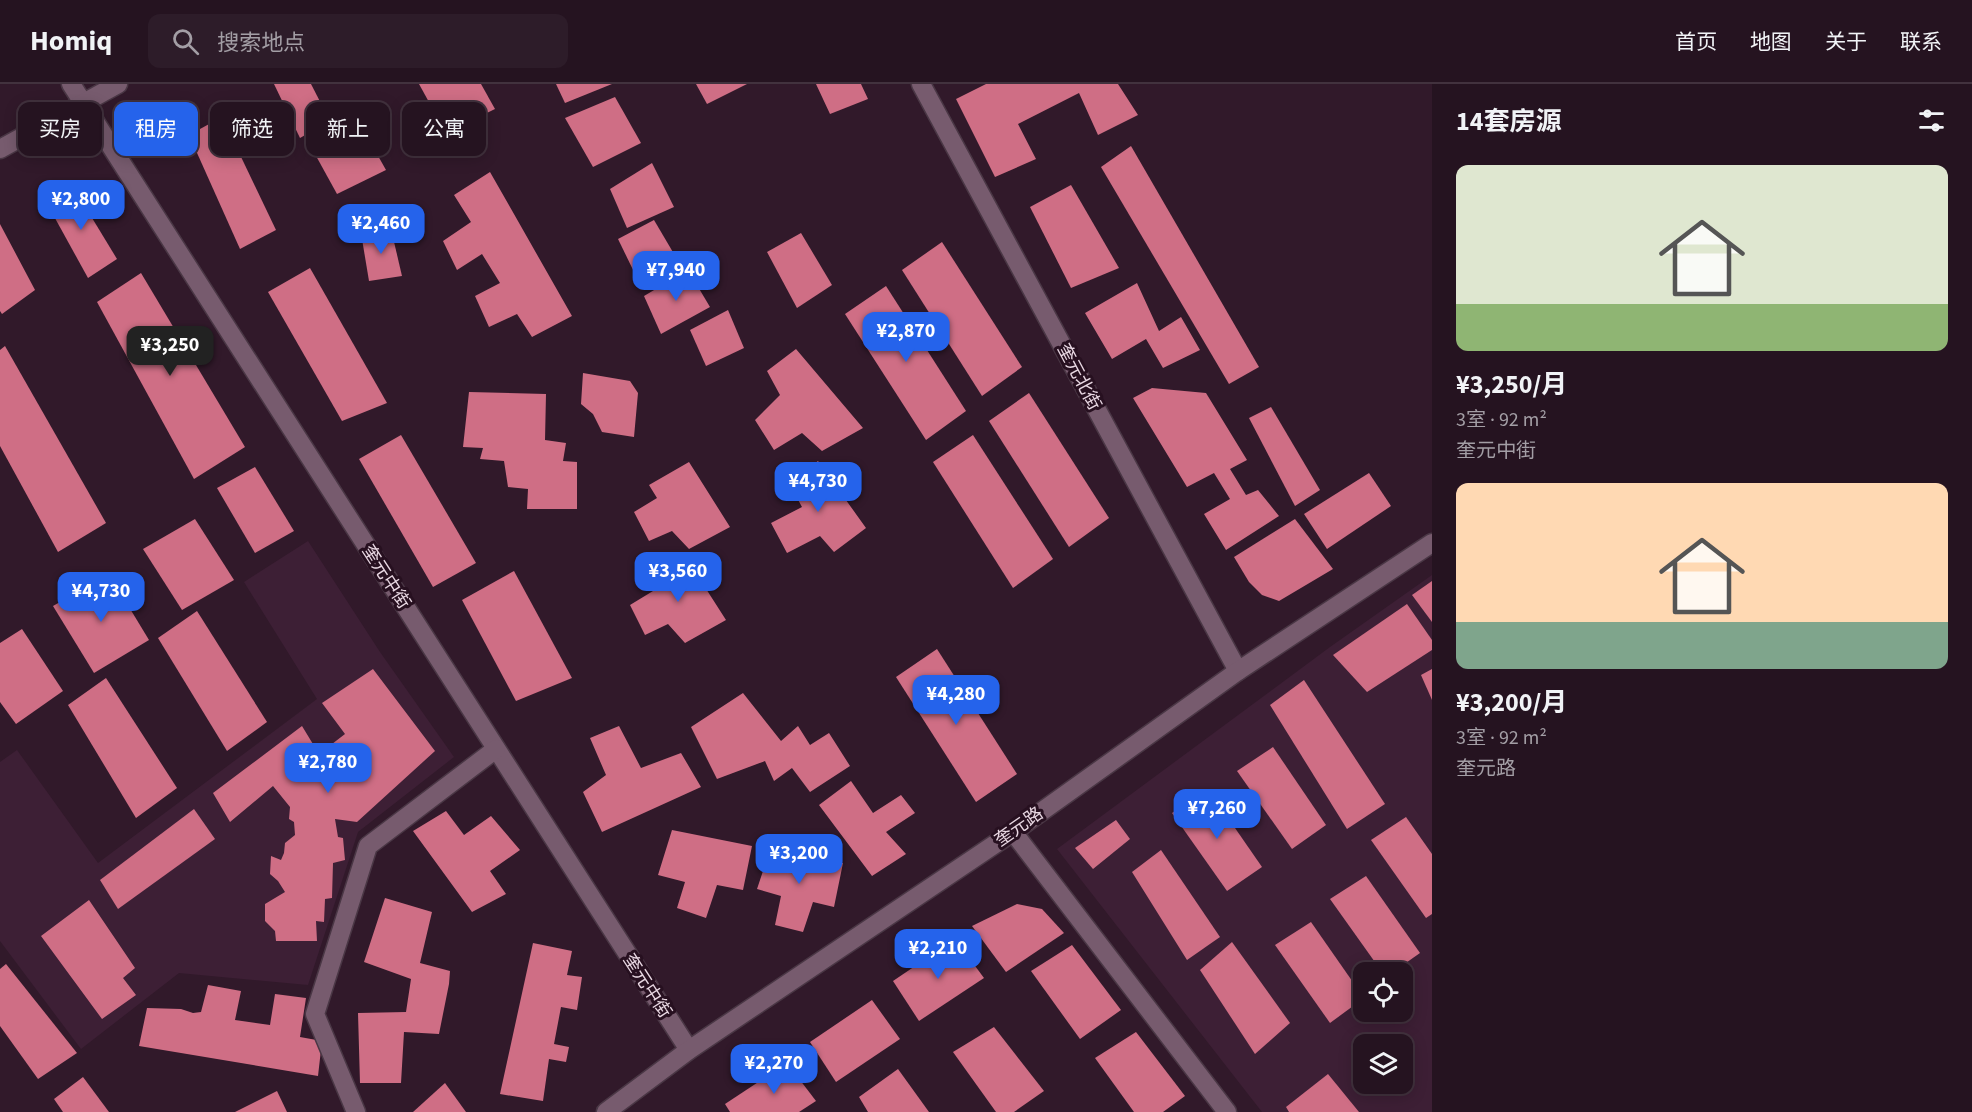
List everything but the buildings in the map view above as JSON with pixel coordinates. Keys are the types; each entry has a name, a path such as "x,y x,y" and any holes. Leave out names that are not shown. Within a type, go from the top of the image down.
{"street":[{"name":"奎元中街","path":"71,84 82,102"},
{"path":"85,102 118,84"},
{"name":"奎元北街","path":"921,84 1238,670"},
{"name":"奎元中街","path":"102,133 688,1050"},
{"path":"0,149 18,139"},
{"name":"奎元路","path":"606,1112 688,1050 1013,832 1238,670 1432,543"},
{"path":"356,1112 315,1014 368,846 496,749"},
{"path":"1013,832 1227,1112"}],"shaded area":[{"path":"308,541 380,652 454,757 358,832 308,985 179,973 81,1049 0,941 0,762 17,750 98,863 317,699 244,582"},
{"path":"1432,575 1432,1112 1262,1112 1057,849 1330,647"}]}
